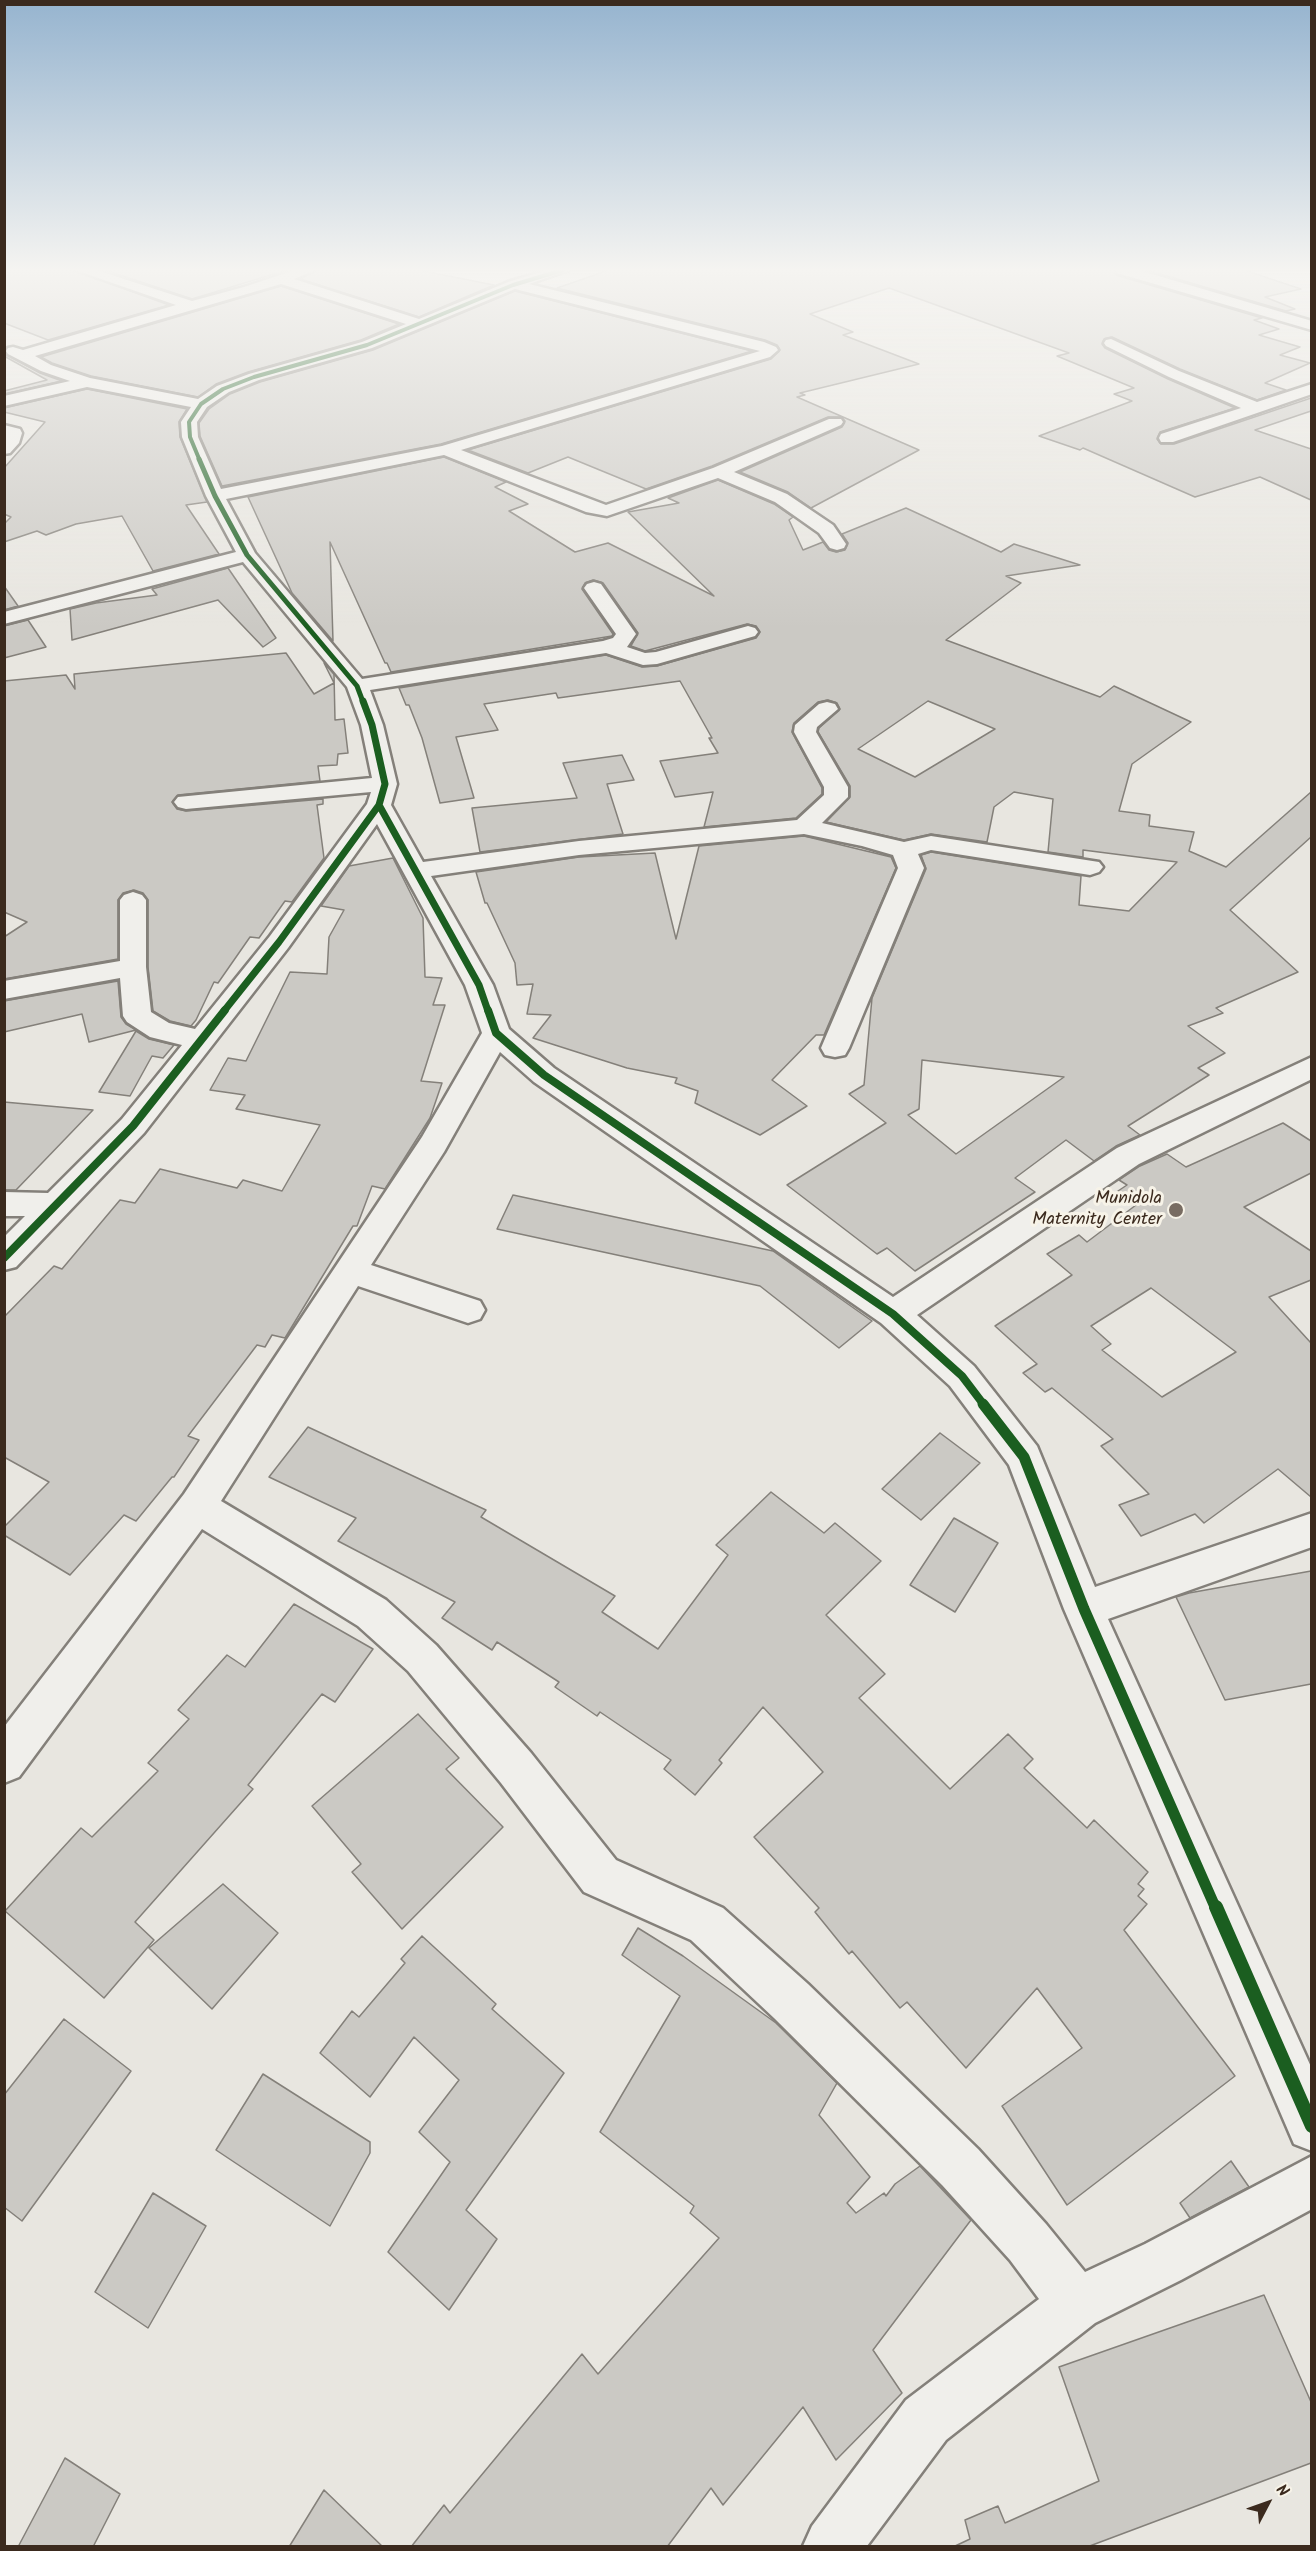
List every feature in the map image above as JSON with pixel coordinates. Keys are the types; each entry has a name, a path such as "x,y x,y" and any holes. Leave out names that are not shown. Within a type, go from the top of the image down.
{"street":[{"path":"4,401 56,389"},
{"path":"124,389 201,404"},
{"path":"223,389 201,404 189,422 190,437 215,496 247,555 357,686 372,725 382,794 415,871 479,985 496,1033 544,1075 893,1314 963,1376 1024,1457 1084,1609 1311,2126"},
{"path":"215,496 445,450 648,389"},
{"path":"1210,389 1254,407"},
{"path":"1167,438 1311,389"},
{"path":"445,450 592,508 607,511 719,472 835,422"},
{"path":"4,430 14,433 13,440 4,449"},
{"path":"719,472 781,498 826,529 837,544"},
{"path":"4,618 247,555"},
{"path":"357,686 607,647 620,642 626,634 594,588"},
{"path":"607,647 643,659 657,658 748,632"},
{"path":"804,827 836,798 836,787 805,732 806,725 827,710"},
{"path":"186,802 382,794"},
{"path":"4,1258 133,1126 279,942 382,794"},
{"path":"415,871 579,848 804,827 866,838 904,850 931,843 1090,867"},
{"path":"836,1048 911,868 904,850"},
{"path":"133,900 133,967 137,1016 160,1030 202,1040"},
{"path":"4,990 133,967"},
{"path":"4,1762 197,1506 433,1144 496,1033"},
{"path":"893,1314 1128,1156 1311,1067"},
{"path":"4,1204 56,1204"},
{"path":"350,1271 468,1310"},
{"path":"197,1506 372,1613 422,1659 516,1768 600,1876 707,1924 791,2001 960,2167 1028,2242 1076,2304"},
{"path":"1084,1609 1311,1530"},
{"path":"832,2547 926,2420 1076,2304 1163,2262 1311,2181"}],"building":[{"path":"12,389 26,389 4,394 4,391"},
{"path":"87,389 187,409 179,422 180,437 207,502 186,505 219,554 153,571 122,516 76,524 46,535 37,531 4,542 4,524 11,517 4,514 4,468 45,422 4,412 4,408"},
{"path":"157,389 209,389 198,397"},
{"path":"242,389 625,389 441,444 222,486 200,436 199,423 209,409 230,394"},
{"path":"671,389 816,389 800,393 805,395 797,397 919,450 811,508 788,492 740,472 842,427 845,421 841,417 828,417 712,466 646,489 568,457 528,473 468,450"},
{"path":"1131,389 1191,389 1235,408 1160,432 1157,439 1161,444 1174,444 1311,398 1311,411 1255,430 1311,449 1311,500 1260,477 1195,497 1083,448 1080,450 1039,436 1132,401 1114,394"},
{"path":"1230,389 1286,390 1257,400"},
{"path":"444,457 506,482 495,487 528,504 509,511 575,552 608,543 714,596 628,512 679,503 668,498 718,480 774,504 793,517 789,520 803,550 823,542 829,550 836,552 845,550 848,543 842,534 906,508 1001,552 1014,544 1080,565 1006,576 1021,583 946,640 1100,697 1114,686 1191,722 1132,764 1119,811 1150,815 1149,826 1194,832 1189,851 1226,867 1311,792 1311,837 1230,910 1298,972 1216,1008 1223,1013 1188,1026 1225,1053 1198,1068 1209,1075 1128,1126 1140,1135 1116,1146 1094,1161 1066,1140 1015,1178 1035,1192 915,1271 887,1248 877,1254 787,1185 886,1123 849,1094 864,1085 872,998 926,869 921,855 931,852 1081,876 1079,905 1129,911 1177,862 1083,850 1083,857 1048,852 1053,799 1014,792 994,807 987,842 931,834 904,840 826,822 850,797 850,786 818,732 819,728 840,709 837,703 828,700 818,702 794,723 792,732 822,788 822,794 796,818 704,827 713,792 675,797 660,761 718,753 680,681 558,698 556,693 484,704 498,730 456,737 474,798 440,803 422,738 409,705 406,705 399,688 606,655 642,667 657,666 756,638 760,632 756,626 747,624 645,651 631,646 638,633 603,583 593,580 585,583 582,589 613,634 612,636 391,672 330,542 333,641 292,593 248,497","holes":["928,701 995,729 915,777 858,749","922,1060 1064,1077 956,1154 908,1115 919,1109"]},
{"path":"228,568 276,638 263,647 218,600 72,640 70,609 157,595 152,589"},
{"path":"4,586 18,606 4,610"},
{"path":"28,620 46,647 4,658 4,626"},
{"path":"286,653 314,694 334,683 324,663 334,674 335,720 344,719 348,753 338,754 337,765 318,766 320,781 178,795 172,802 177,809 186,811 323,799 323,804 317,805 324,858 292,902 285,901 259,938 250,937 218,983 214,982 191,1026 170,1021 153,1011 148,967 148,900 143,893 134,890 123,893 118,900 118,959 4,979 4,937 27,922 4,912 4,681 66,675 75,689 74,674"},
{"path":"622,755 634,780 607,784 623,834 480,852 472,808 577,798 563,763"},
{"path":"804,836 891,857 896,868 824,1035 816,1035 772,1080 807,1106 760,1135 695,1103 698,1091 675,1083 677,1078 627,1068 533,1038 551,1015 527,1014 533,984 517,985 515,963 485,903 476,872 579,857 655,853 676,939 699,846"},
{"path":"393,858 423,918 425,977 442,978 433,1005 445,1005 421,1081 442,1083 430,1118 385,1189 372,1186 357,1226 353,1226 285,1338 272,1335 265,1347 257,1345 188,1436 199,1440 174,1477 136,1521 124,1515 70,1575 4,1535 4,1527 49,1482 4,1457 4,1317 54,1266 62,1269 120,1200 135,1203 160,1169 237,1188 243,1180 282,1191 320,1125 236,1109 245,1095 210,1090 228,1058 246,1061 290,972 327,974 329,937 344,910 321,906 349,866"},
{"path":"118,981 121,1017 126,1024 136,1030 89,1042 82,1014 4,1032 4,1001"},
{"path":"136,1031 149,1039 174,1045 163,1058 152,1056 130,1096 99,1092"},
{"path":"4,1102 93,1110 16,1190 4,1190"},
{"path":"1283,1123 1311,1141 1311,1173 1244,1207 1311,1251 1311,1280 1269,1297 1311,1343 1311,1497 1278,1469 1204,1523 1195,1514 1141,1536 1119,1505 1149,1494 1101,1446 1113,1439 1052,1388 1045,1392 1023,1373 1037,1364 995,1326 1072,1275 1047,1254 1079,1235 1087,1242 1136,1205 1118,1191 1127,1185 1119,1180 1140,1166 1167,1154 1186,1167","holes":["1151,1288 1236,1352 1162,1397 1102,1350 1111,1344 1091,1326"]},
{"path":"513,1195 773,1251 872,1321 839,1348 760,1286 497,1229"},
{"path":"308,1427 486,1510 481,1517 615,1596 602,1612 658,1649 728,1555 716,1545 771,1492 824,1533 835,1523 881,1561 826,1615 885,1674 859,1698 950,1789 1008,1734 1033,1759 1024,1768 1087,1828 1094,1820 1148,1872 1138,1884 1144,1889 1138,1896 1147,1904 1124,1930 1235,2076 1067,2205 1002,2106 1082,2048 1037,1988 966,2068 907,2002 900,2008 852,1951 849,1954 815,1912 819,1908 754,1837 823,1772 763,1707 719,1760 722,1763 695,1795 664,1769 671,1760 600,1712 597,1716 555,1687 559,1682 497,1642 492,1650 442,1618 455,1602 338,1541 356,1518 269,1477"},
{"path":"940,1433 980,1463 921,1520 882,1489"},
{"path":"954,1518 998,1543 955,1612 910,1585"},
{"path":"1311,1571 1311,1684 1225,1700 1176,1597"},
{"path":"294,1604 373,1649 335,1702 322,1694 248,1785 253,1789 135,1922 154,1940 104,1998 5,1911 81,1828 92,1837 158,1771 148,1763 189,1719 178,1710 227,1655 245,1667"},
{"path":"418,1714 459,1758 446,1769 503,1827 402,1929 352,1872 361,1864 312,1806"},
{"path":"223,1884 278,1933 212,2009 149,1948"},
{"path":"638,1928 683,1956 776,2023 837,2083 819,2115 870,2177 847,2203 856,2213 884,2193 886,2196 895,2184 920,2166 971,2220 873,2350 902,2393 836,2460 803,2407 723,2505 711,2488 667,2547 411,2547 444,2505 450,2513 582,2354 598,2374 719,2238 690,2213 694,2206 600,2132 680,1996 622,1955"},
{"path":"422,1936 496,2004 492,2009 564,2073 466,2210 497,2239 449,2310 388,2252 450,2162 419,2132 459,2080 414,2037 370,2097 320,2053 352,2011 359,2017 405,1963 401,1959"},
{"path":"64,2019 131,2071 22,2221 4,2207 4,2095"},
{"path":"263,2074 370,2142 370,2153 330,2226 216,2150"},
{"path":"1231,2161 1249,2187 1190,2218 1180,2203"},
{"path":"153,2193 206,2226 148,2328 95,2292"},
{"path":"1264,2295 1311,2402 1311,2463 1087,2547 953,2547 970,2539 965,2520 998,2506 1005,2523 1099,2481 1059,2367"},
{"path":"65,2458 120,2494 93,2547 18,2547"},
{"path":"324,2490 383,2547 289,2547"}],"cycle path":[{"path":"4,1258 133,1126 279,942 379,805 385,784 372,725 357,686 247,555 215,496 190,437 189,422 201,404 223,389"},
{"path":"379,805 479,985 496,1033 544,1075 893,1314 962,1376 1024,1457 1084,1609 1312,2126"}],"place":[{"name":"Munidola Maternity Center","path":"1176,1210"}]}
